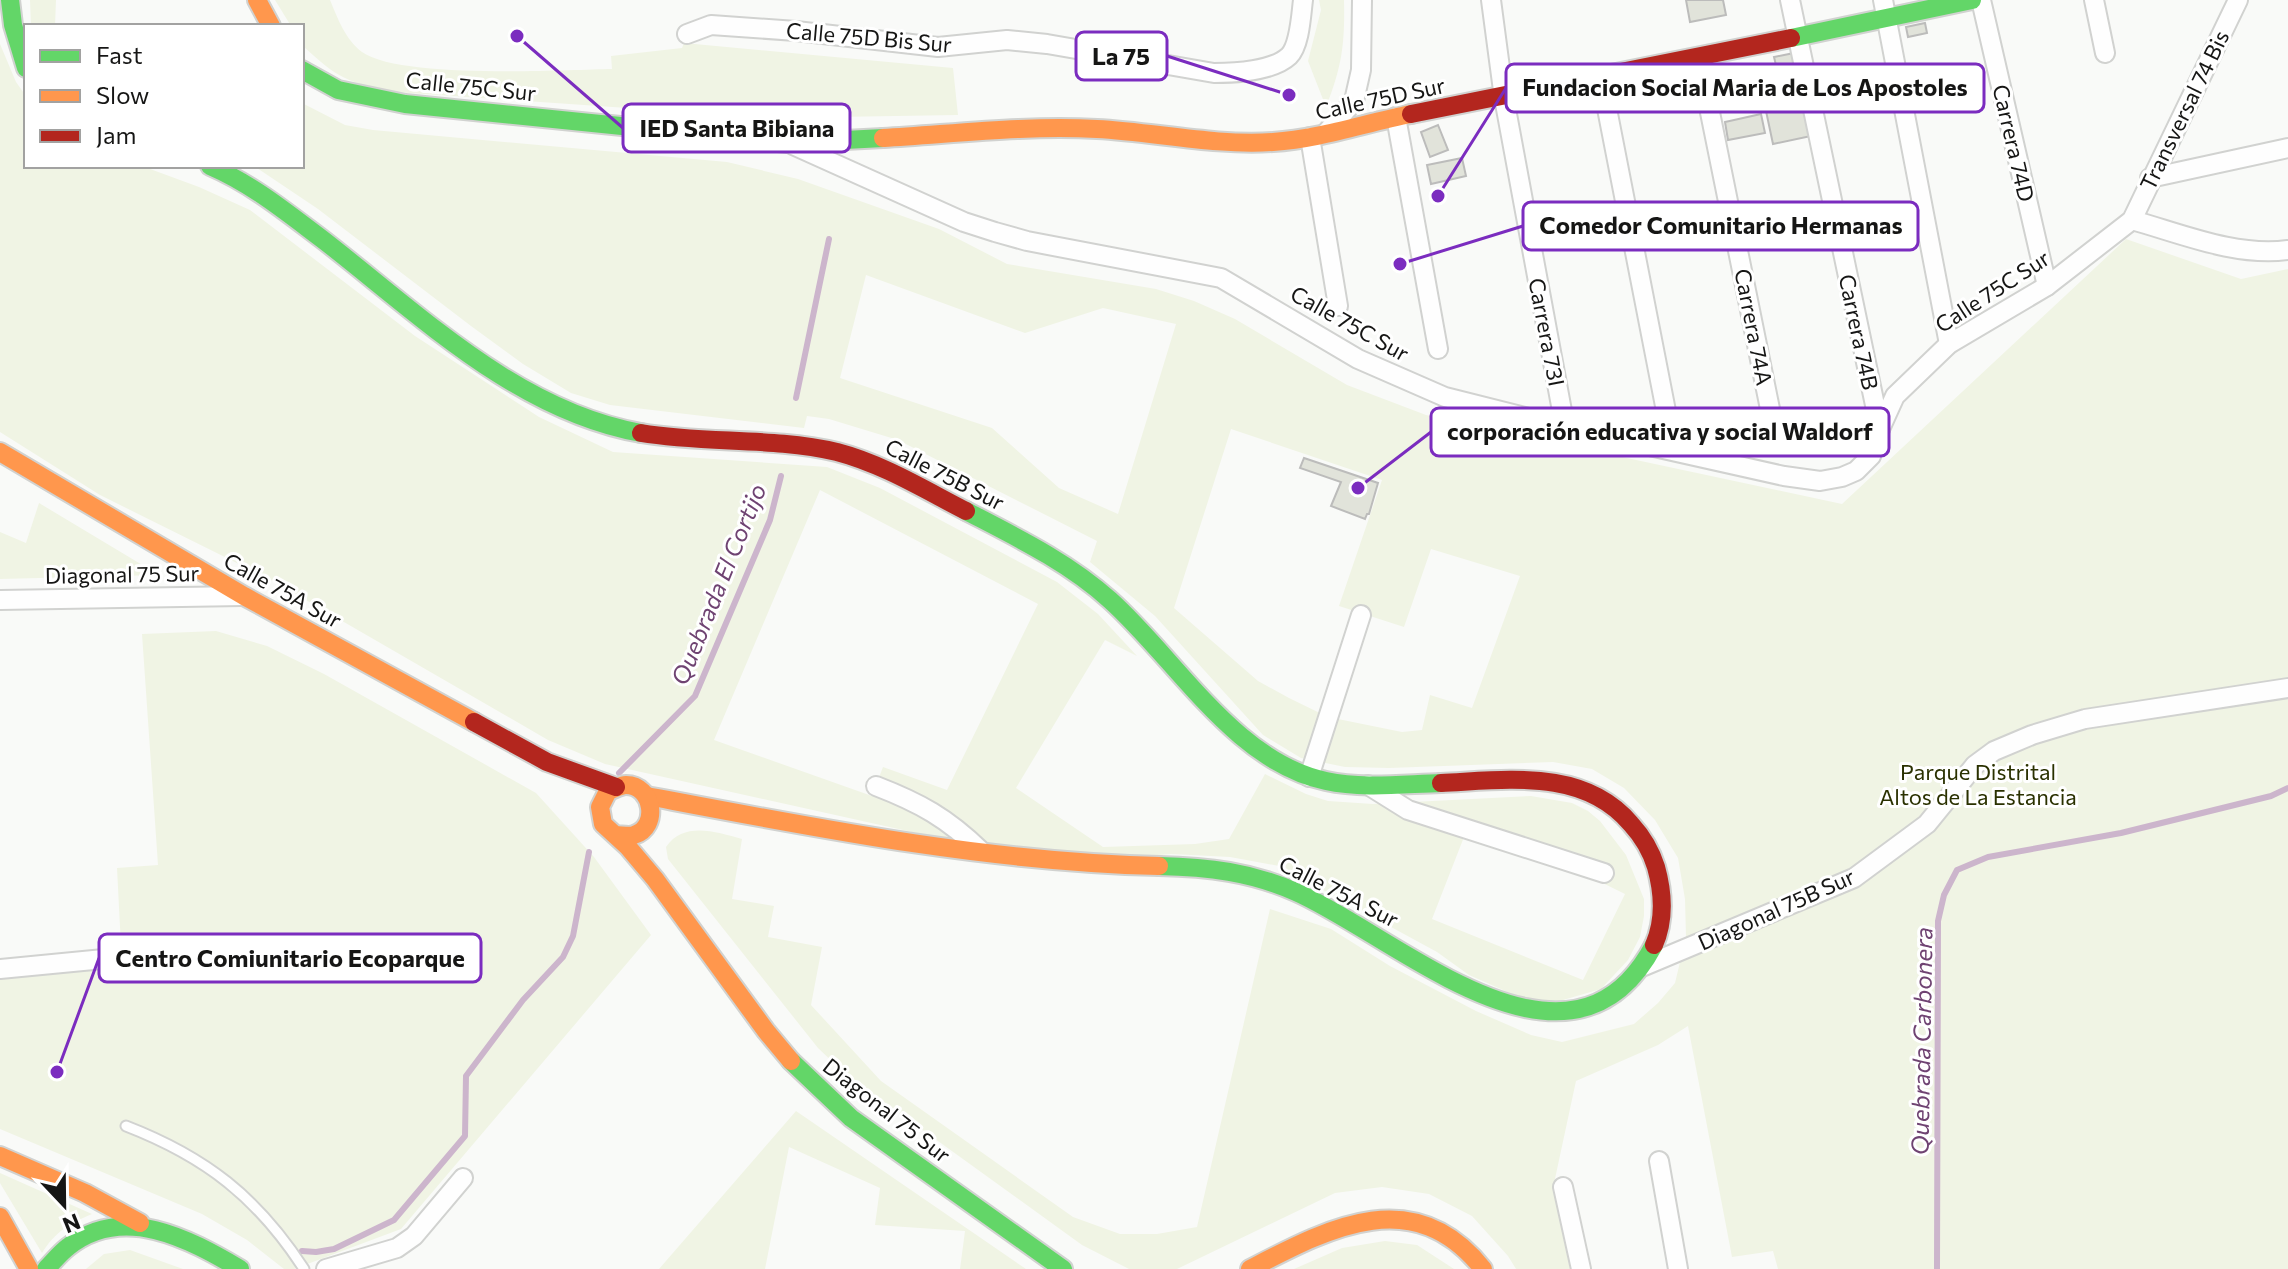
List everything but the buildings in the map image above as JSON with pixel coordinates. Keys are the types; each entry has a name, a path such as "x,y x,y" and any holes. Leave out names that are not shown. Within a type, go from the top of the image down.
{"street":[{"path":"10,0 13,25 24,61"},
{"path":"257,0 270,24"},
{"path":"1338,306 1317,136 1354,101 1361,70 1362,0"},
{"name":"Carrera 73I","path":"1491,0 1504,98 1565,427"},
{"name":"Carrera 74B","path":"1790,0 1880,429"},
{"name":"Calle 75D Sur","path":"788,143 1049,128 1243,142 1317,136 1396,117 1798,38 1885,8 1972,0"},
{"name":"Carrera 74D","path":"1981,0 2047,286"},
{"path":"2094,0 2105,53"},
{"name":"Transversal 74 Bis","path":"2132,220 2238,0"},
{"name":"Calle 75D Bis Sur","path":"687,34 711,25 938,47 1007,40 1214,73 1237,73 1263,68 1288,57 1295,47 1301,1"},
{"path":"1885,8 1949,344"},
{"name":"Carrera 74A","path":"1699,58 1770,409"},
{"name":"Calle 75C Sur","path":"304,71 338,90 405,104 788,143 979,227 1027,241 1221,278 1358,359 1445,397 1565,427 1784,476 1820,481 1856,471 1871,456 1895,396 1949,344 2047,286 2132,220"},
{"path":"1601,78 1666,411"},
{"path":"1396,117 1438,349"},
{"path":"2150,178 2288,148"},
{"name":"Calle 75B Sur","path":"214,168 256,191 453,341 504,376 545,402 584,421 612,430 651,436 794,445 833,451 886,471 1027,543 1079,575 1109,599 1234,728 1271,756 1309,777 1368,785 1529,780 1564,783 1596,794 1635,829 1651,857 1661,886 1664,906 1657,945 1644,966"},
{"path":"2132,220 2232,248 2267,253 2288,250"},
{"name":"Calle 75A Sur","path":"0,452 244,596 547,762 616,787"},
{"name":"Diagonal 75 Sur","path":"0,600 244,596"},
{"path":"1309,777 1361,615"},
{"name":"Diagonal 75B Sur","path":"1644,966 1854,878 1927,824 1975,765 1994,751 2032,735 2085,719 2288,688"},
{"name":"Calle 75A Sur","path":"547,762 589,802"},
{"path":"1368,785 1408,810 1604,873"},
{"path":"633,786 647,796 651,803 647,825 632,836 615,835 603,824 589,802 603,798 616,787 633,786"},
{"path":"876,786 936,813 981,851"},
{"name":"Calle 75A Sur","path":"647,796 940,848 1212,869 1254,876 1309,898 1455,982 1500,1003 1528,1011 1566,1012 1590,1007 1605,1000 1644,966"},
{"name":"Calle 75A Sur","path":"647,825 711,807"},
{"name":"Diagonal 75 Sur","path":"647,825 646,852 655,879"},
{"name":"Diagonal 75 Sur","path":"615,835 655,879 766,1031 824,1095 851,1118 1063,1269"},
{"path":"0,969 114,958"},
{"path":"0,1156 85,1193 146,1227 208,1251 240,1269"},
{"path":"1659,1161 1678,1269"},
{"path":"326,1269 397,1248 414,1236 463,1178"},
{"path":"1563,1187 1581,1269"},
{"path":"0,1217 29,1269"},
{"path":"1250,1269 1353,1220 1385,1217 1402,1218 1446,1235 1476,1259 1483,1269"},
{"path":"46,1269 75,1239 97,1229 130,1224 146,1227"}],"lane":[{"path":"126,1126 159,1139 209,1166 258,1209 285,1240 304,1269"}],"green space":[{"path":"30,0 56,0 55,24 31,24"},
{"path":"275,0 330,0 347,35 362,52 382,61 444,70 612,69 611,56 682,48 684,43 953,68 958,115 772,118 395,92 344,78 304,47 304,24 290,24"},
{"path":"1319,0 1344,0 1341,55 1326,107 1308,61 1321,10"},
{"path":"0,44 24,93 24,168 147,168 199,187 250,210 415,336 539,417 613,452 827,467 880,488 1057,582 1098,614 1137,656 1105,640 1016,788 1103,847 1195,844 1229,839 1265,774 1328,801 1373,804 1531,796 1572,803 1600,821 1626,855 1644,899 1640,937 1628,960 1601,989 1563,1000 1532,1000 1469,975 1437,952 1279,866 1230,857 1171,854 1120,858 930,836 605,764 548,740 273,581 100,495 0,432","holes":["820,490 1038,604 947,790 883,767 872,796 714,740","1464,837 1570,867 1625,894 1583,980 1432,919"]},
{"name":"Parque Distrital Altos de La Estancia","path":"304,104 345,125 373,130 727,162 798,179 939,229 1007,264 1156,289 1194,301 1235,319 1347,385 1426,415 1842,504 2126,239 2241,279 2288,269 2288,1269 1778,1269 1773,1251 1732,1257 1688,1026 1658,1045 1576,1081 1553,1188 1570,1269 1516,1269 1472,1216 1429,1194 1382,1187 1335,1193 1177,1269 1129,1269 1082,1245 877,1097 818,1048 668,859 666,847 673,839 691,831 701,831 742,839 732,899 774,906 768,937 822,947 811,1005 881,1081 1073,1217 1120,1234 1157,1234 1197,1227 1270,909 1331,929 1390,966 1476,1011 1531,1035 1562,1042 1634,1024 1675,983 1686,937 1685,899 1678,858 1655,820 1624,788 1592,769 1553,762 1389,768 1345,767 1301,758 1263,735 1155,616 1090,562 1097,541 898,440 829,419 807,416 804,428 610,405 571,393 523,364 318,209 257,168 304,168","holes":["866,275 1025,333 1103,308 1176,324 1118,514 1059,488 992,428 840,378","1231,429 1382,480 1339,606 1404,627 1431,549 1520,576 1472,708 1430,695 1422,730 1402,732 1328,717 1289,698 1258,681 1174,608"]},
{"path":"39,503 159,575 0,579 0,532 26,543"},
{"path":"216,631 267,646 324,674 536,793 594,857 651,935 401,1229 294,1269 284,1269 247,1240 202,1214 0,1129 0,978 122,966 117,868 158,865 142,634"},
{"path":"796,1111 1026,1269 960,1269 965,1231 875,1225 880,1188 789,1147 765,1269 659,1269"},
{"path":"0,1173 92,1214 64,1229 42,1253 0,1183"},
{"path":"1385,1241 1417,1245 1454,1269 1294,1269 1342,1248"},
{"path":"130,1250 183,1269 86,1269 104,1254"}],"waterway":[{"name":"Quebrada El Cortijo","path":"796,398 829,239"},
{"name":"Quebrada El Cortijo","path":"619,773 695,696 770,520 781,476"},
{"name":"Quebrada Carbonera","path":"1937,1269 1938,921 1944,895 1957,870 1988,857 2121,833 2271,796 2288,788"},
{"name":"Quebrada El Cortijo","path":"302,1251 334,1249 394,1220 465,1136 466,1076 523,1000 563,957 573,936 589,852"}],"traffic: fast":[{"path":"10,0 13,25 24,61"},
{"path":"1791,38 1972,0"},
{"path":"304,71 338,90 405,104 788,143 883,138"},
{"path":"214,168 282,209 433,328 511,382 552,404 596,421 641,433"},
{"path":"966,511 1041,551 1094,586 1134,624 1209,706 1263,753 1293,770 1326,781 1354,785 1441,783"},
{"path":"1159,866 1229,872 1279,885 1337,914 1432,970 1482,994 1531,1009 1577,1009 1619,990 1654,945"},
{"path":"791,1061 851,1118 1063,1269"},
{"path":"46,1269 65,1249 89,1234 111,1228 133,1227 178,1237 240,1269"}],"traffic: slow":[{"path":"257,0 270,24"},
{"path":"883,138 1070,128 1251,143 1325,134 1411,114"},
{"path":"0,452 244,596 474,722"},
{"path":"615,835 634,835 648,824 650,807 642,792 635,787 624,785 608,791 600,807 603,824 655,879 791,1061"},
{"path":"647,796 966,851 1159,866"},
{"path":"0,1156 85,1193 140,1223"},
{"path":"0,1217 29,1269"},
{"path":"1250,1269 1310,1239 1340,1228 1370,1221 1400,1220 1429,1227 1456,1242 1483,1269"}],"traffic: jam":[{"path":"1411,114 1791,38"},
{"path":"641,433 789,444 837,452 887,470 966,511"},
{"path":"474,722 547,762 616,787"},
{"path":"1441,783 1544,781 1591,794 1612,806 1639,834 1656,867 1662,906 1654,945"}],"place":[{"name":"IED Santa Bibiana","path":"517,36"},
{"name":"La 75","path":"1289,95"},
{"name":"Fundacion Social Maria de Los Apostoles","path":"1438,196"},
{"name":"Comedor Comunitario Hermanas","path":"1400,264"},
{"name":"corporación educativa y social Waldorf","path":"1358,488"},
{"name":"Centro Comiunitario Ecoparque","path":"57,1072"}]}
